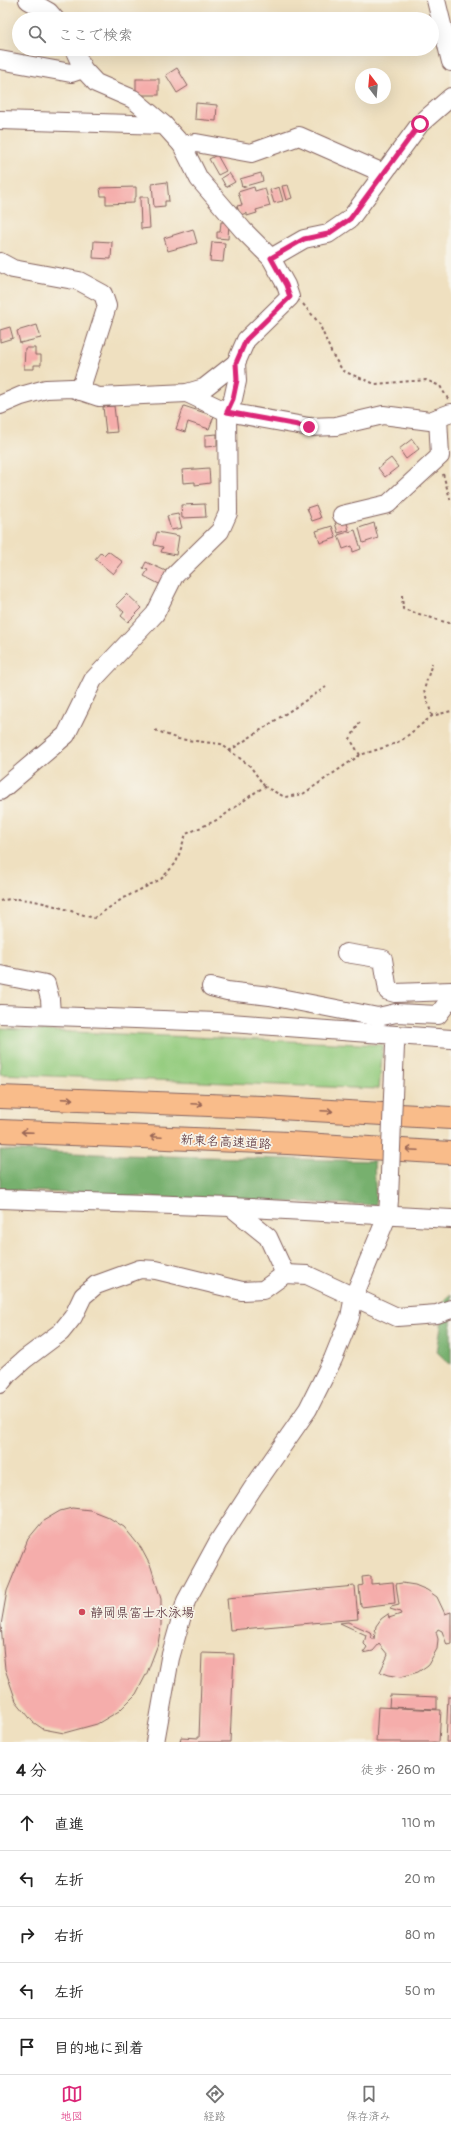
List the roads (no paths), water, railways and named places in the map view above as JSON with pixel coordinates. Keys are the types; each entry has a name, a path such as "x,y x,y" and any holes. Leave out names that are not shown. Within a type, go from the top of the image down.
{"highway":[{"path":"0,1097 262,1107 451,1118"},
{"name":"新東名高速道路","path":"0,1131 451,1153"}],"street":[{"path":"28,0 49,12"},
{"path":"436,0 439,12"},
{"path":"439,12 451,62"},
{"path":"0,791 66,734 93,680 155,614 174,576 220,531 228,513 227,412 233,399 237,380 236,363 246,340 290,297 286,285 271,258 243,230 199,179 182,144 133,99 96,83 83,69 77,56"},
{"path":"0,60 71,73 83,69"},
{"path":"271,258 304,239 328,234 350,219 420,124 451,97"},
{"path":"0,120 164,126"},
{"path":"182,144 196,143 251,153 299,136 383,173"},
{"path":"0,262 12,269 80,281 103,294 107,306 80,391"},
{"path":"0,405 21,396 46,389 72,388 99,397 187,393 204,388 236,363"},
{"path":"187,393 227,412 309,427 336,426 383,415 430,421 446,411"},
{"path":"342,515 388,504 440,456 446,411"},
{"path":"346,952 384,960 388,991 395,993 451,991"},
{"path":"0,975 46,984 50,999 51,1014"},
{"path":"211,987 227,992 270,996 378,1016 396,1013 438,1016 451,998"},
{"path":"155,1742 170,1658 186,1601 218,1542 253,1488 308,1409 333,1359 350,1317 354,1296 388,1206 396,1013"},
{"path":"0,1014 51,1014 217,1022 395,1040 451,1039"},
{"path":"0,1199 231,1207 388,1206 451,1219"},
{"path":"231,1207 268,1237 285,1274"},
{"path":"0,1384 8,1374 61,1332 73,1317 83,1296 96,1285 140,1269 156,1270 242,1291 263,1290 285,1274 307,1275 397,1317 437,1314 451,1309"}],"place":[{"name":"静岡県富士水泳場","path":"82,1612"}]}
